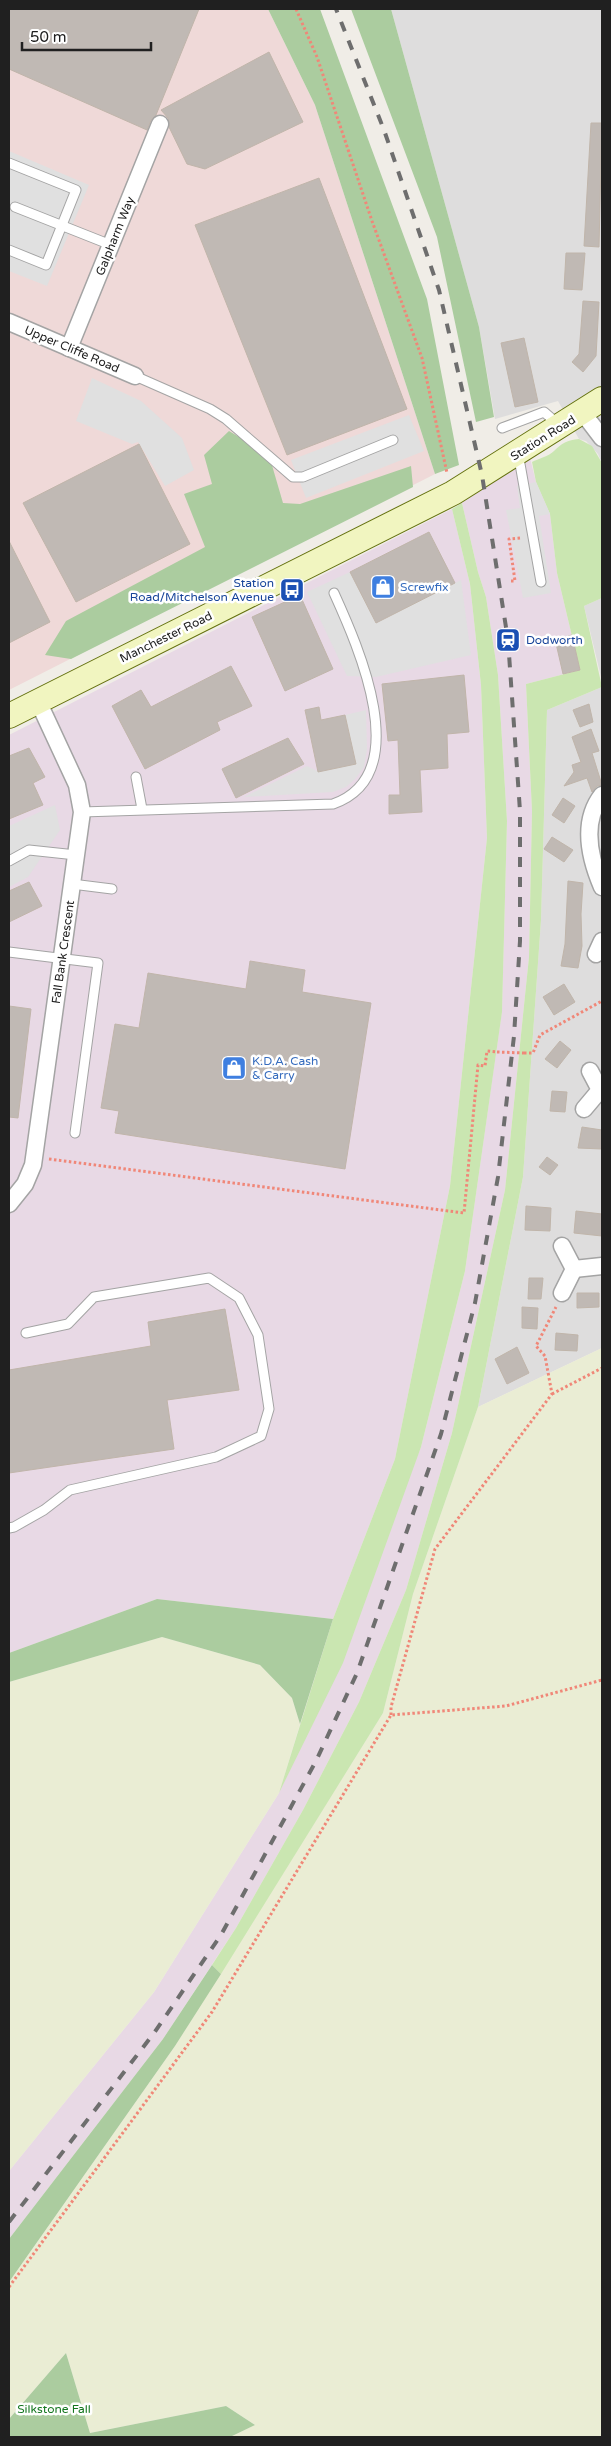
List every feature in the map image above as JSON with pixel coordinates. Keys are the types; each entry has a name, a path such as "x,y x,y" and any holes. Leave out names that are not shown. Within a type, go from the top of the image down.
{"main road":[{"name":"Station Road","path":"482,475 602,400"},
{"name":"Manchester Road","path":"9,716 453,493 482,475"}],"street":[{"name":"Galpharm Way","path":"69,348 160,124"},
{"name":"Upper Cliffe Road","path":"9,322 135,376"},
{"path":"583,413 602,438"},
{"name":"Fall Bank Crescent","path":"9,1204 25,1184 34,1157 82,812 77,785 38,701"},
{"path":"602,795 593,814 590,832 590,854 602,887"},
{"path":"584,1109 601,1090 590,1071"},
{"path":"562,1246 574,1269"},
{"path":"574,1269 602,1266"},
{"path":"562,1293 574,1269"}],"lane":[{"path":"9,163 76,190 46,265 9,250"},
{"path":"15,207 111,245"},
{"path":"135,376 210,409 226,419 293,477 303,477 393,440"},
{"path":"502,428 544,412 561,427"},
{"path":"515,456 520,464 540,582"},
{"path":"82,812 333,804 345,800 365,782 375,758 371,693 359,650 334,593"},
{"path":"136,777 142,809"},
{"path":"9,861 29,850 76,855"},
{"path":"72,884 112,889"},
{"path":"9,952 98,963 75,1133"},
{"path":"9,1528 44,1510 70,1490 216,1457 261,1436 269,1409 258,1335 239,1298 209,1278 94,1297 68,1324 26,1333"}],"path":[{"path":"296,9 318,57 372,221 422,358 443,461 453,493"},
{"path":"510,539 515,581 511,581"},
{"path":"34,1157 464,1213 478,1065 485,1066 487,1051 534,1053 540,1035 602,1001"},
{"path":"552,1394 545,1356 536,1346 562,1293"},
{"path":"9,2287 212,2012 391,1715 435,1548 552,1394 602,1368"},
{"path":"391,1715 506,1706 602,1680"}],"shaded area":[{"path":"9,9 268,9 315,105 435,474 9,690"},
{"path":"391,9 602,9 602,463 598,454 586,441 579,439 558,401 495,419 479,327"},
{"path":"9,151 89,185 47,286 9,271"},
{"path":"92,378 141,401 182,438 194,470 165,486 138,442 132,444 76,421"},
{"path":"409,415 424,451 306,498 291,460"},
{"path":"530,458 536,482 550,514 557,573 580,670 526,684 532,811 529,957 505,1190 452,1433 406,1590 359,1702 303,1810 236,1928 163,2039 9,2239 9,2171 154,1992 279,1793 421,1447 465,1271 502,1011 507,821 498,675 486,597 478,572 462,503"},
{"path":"536,482 550,514 539,516 551,593 523,598 506,510 520,508 517,486"},
{"path":"452,509 470,584 481,685 487,838 450,1186 395,1459 333,1619 157,1599 9,1653 9,735"},
{"path":"350,572 376,623 461,580 471,655 376,677 347,676 307,592"},
{"path":"602,598 602,681 584,606"},
{"path":"602,687 602,1348 478,1407 523,1177 541,920 547,710"},
{"path":"366,710 367,749 364,767 346,787 333,792 244,797 307,766 319,772 356,764 345,715"},
{"path":"55,805 60,830 28,877 9,887 9,826"}],"green space":[{"path":"268,9 320,9 427,299 459,465 435,474 315,105"},
{"path":"351,9 391,9 479,327 494,417 476,422 437,237"},
{"path":"229,431 269,455 283,503 300,504 411,466 413,487 71,659 45,655 66,621 205,547 184,494 212,484 204,455"},
{"path":"579,439 592,446 602,463 602,598 584,606 602,687 547,710 541,920 523,1177 478,1407 413,1594 383,1713 221,1974 212,1965 236,1928 303,1810 359,1702 406,1590 452,1433 505,1190 529,957 532,811 526,684 580,670 557,573 550,514 536,482 532,462 552,453 565,442"},
{"path":"462,503 478,572 486,597 498,675 507,821 502,1012 465,1271 421,1447 343,1663 279,1793 333,1619 395,1459 450,1186 487,838 481,685 470,584 452,509"},
{"path":"602,1348 602,2437 230,2437 255,2425 226,2406 90,2433 66,2353 9,2419 9,2282 175,2046 383,1713 413,1594 478,1407"},
{"path":"157,1599 333,1619 300,1724 292,1698 260,1665 162,1637 9,1682 9,1653"},
{"path":"162,1637 260,1665 292,1698 300,1724 279,1793 154,1992 9,2171 9,1682"},
{"path":"212,1965 221,1974 175,2046 9,2282 9,2239 163,2039"},
{"name":"Silkstone Fall","path":"66,2353 90,2433 226,2406 255,2425 230,2437 9,2437 9,2419"}],"building":[{"path":"9,9 199,9 156,115 151,120 147,130 9,69"},
{"path":"269,52 303,122 205,169 187,164 169,127 168,118 161,110"},
{"path":"591,123 602,123 599,247 584,246"},
{"path":"319,178 407,409 287,455 195,225"},
{"path":"566,253 585,253 582,290 564,289"},
{"path":"583,301 599,302 596,356 583,372 572,362 579,354"},
{"path":"524,338 538,402 515,407 501,343"},
{"path":"139,444 190,544 76,602 23,503"},
{"path":"429,532 455,583 376,623 350,572"},
{"path":"9,541 50,622 9,643"},
{"path":"300,595 333,669 285,691 252,617"},
{"path":"572,635 580,670 563,674 555,639"},
{"path":"231,666 252,706 217,722 220,730 145,769 112,706 141,690 151,707"},
{"path":"464,675 469,732 447,734 448,768 420,770 422,812 389,814 389,795 400,795 398,740 388,741 382,684"},
{"path":"589,704 593,722 580,727 573,710"},
{"path":"319,707 321,720 345,715 356,764 318,772 305,710"},
{"path":"591,729 599,751 592,753 602,785 597,786 592,792 587,778 564,786 574,772 572,765 581,762 572,737"},
{"path":"288,738 304,764 236,798 222,769"},
{"path":"29,748 45,777 33,783 43,805 9,819 9,756"},
{"path":"563,798 575,806 564,823 552,815"},
{"path":"552,837 573,850 564,862 544,849"},
{"path":"568,881 583,883 581,914 582,946 578,968 561,966 565,944"},
{"path":"29,882 42,906 9,922 9,891"},
{"name":"K.D.A. Cash & Carry","path":"250,961 305,970 302,992 371,1003 345,1169 115,1133 119,1111 101,1108 115,1024 139,1028 148,973 246,989"},
{"path":"564,984 575,1002 554,1015 543,997"},
{"path":"9,1006 31,1009 18,1118 9,1117"},
{"path":"560,1041 571,1050 557,1068 545,1059"},
{"path":"552,1091 567,1092 565,1112 550,1111"},
{"path":"582,1127 602,1130 602,1149 578,1148"},
{"path":"547,1157 558,1165 550,1175 539,1167"},
{"path":"526,1206 551,1208 550,1231 525,1230"},
{"path":"576,1211 602,1214 602,1236 574,1233"},
{"path":"529,1278 543,1278 541,1299 528,1299"},
{"path":"577,1293 599,1293 599,1307 577,1308"},
{"path":"522,1307 538,1308 537,1329 522,1328"},
{"path":"225,1309 239,1390 167,1400 174,1449 9,1473 9,1370 151,1346 148,1322"},
{"path":"556,1333 578,1335 577,1351 555,1350"},
{"path":"517,1347 529,1373 507,1384 495,1359"}],"railway":[{"path":"9,2222 154,2033 221,1935 316,1761 357,1673 441,1434 475,1303 498,1177 514,1036 520,941 520,811 508,640 482,475 439,290 384,130 336,9"}],"place":[{"name":"Screwfix","path":"383,587"},
{"name":"Station Road/Mitchelson Avenue","path":"292,590"},
{"name":"Dodworth","path":"508,640"},
{"name":"K.D.A. Cash & Carry","path":"234,1068"}]}
